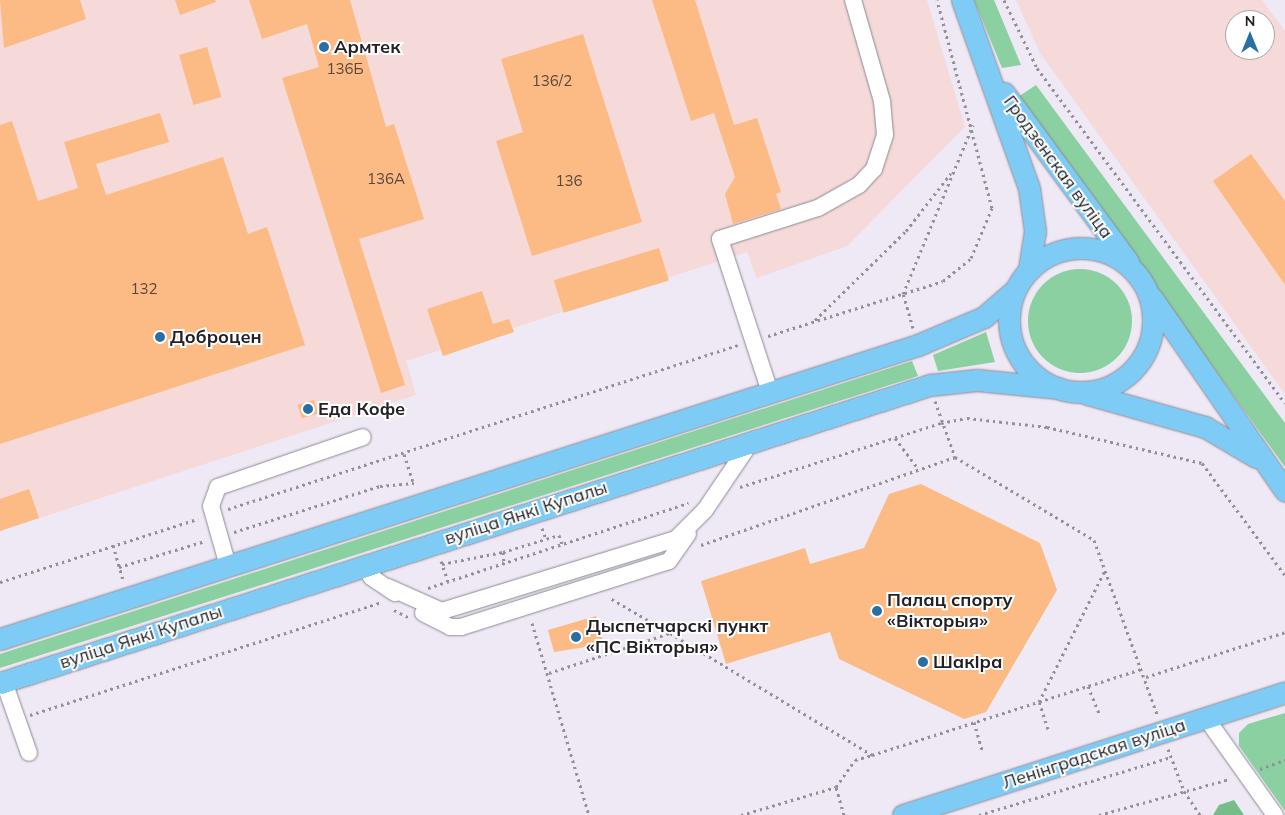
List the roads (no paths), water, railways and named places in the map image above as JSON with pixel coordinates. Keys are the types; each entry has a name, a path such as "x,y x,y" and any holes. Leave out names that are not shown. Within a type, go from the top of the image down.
{"main road":[{"name":"Гродзенская вуліца","path":"962,0 1032,204 1036,231 1029,270"},
{"name":"Гродзенская вуліца","path":"984,60 1135,272"},
{"path":"0,639 962,329 1015,290 1029,270 1048,256 1070,249 1094,249 1116,257 1135,272 1285,491"},
{"path":"1015,290 1009,314 1011,338 1021,360 1037,377 1058,388 1082,392 1204,428 1267,466"},
{"path":"1082,392 1120,381 1143,356 1153,332 1148,292"},
{"name":"вуліца Янкі Купалы","path":"2,682 930,385 978,380 1058,388"},
{"name":"Ленінградская вуліца","path":"902,815 1285,692"}],"street":[{"path":"770,392 720,239 841,197 874,169 882,151 882,101 853,0"},
{"path":"228,566 213,514 213,495 227,481 363,437"},
{"path":"365,565 371,577 397,593 442,611 676,539 705,510 751,442"},
{"path":"2,682 29,753"},
{"path":"1206,718 1274,815"}],"place":[{"name":"Армтек","path":"324,47"},
{"name":"Доброцен","path":"160,337"},
{"name":"Еда Кофе","path":"308,409"},
{"name":"Палац спорту «Вікторыя»","path":"877,611"},
{"name":"Дыспетчарскі пункт «ПС Вікторыя»","path":"576,637"},
{"name":"ШакІра","path":"923,662"}]}
